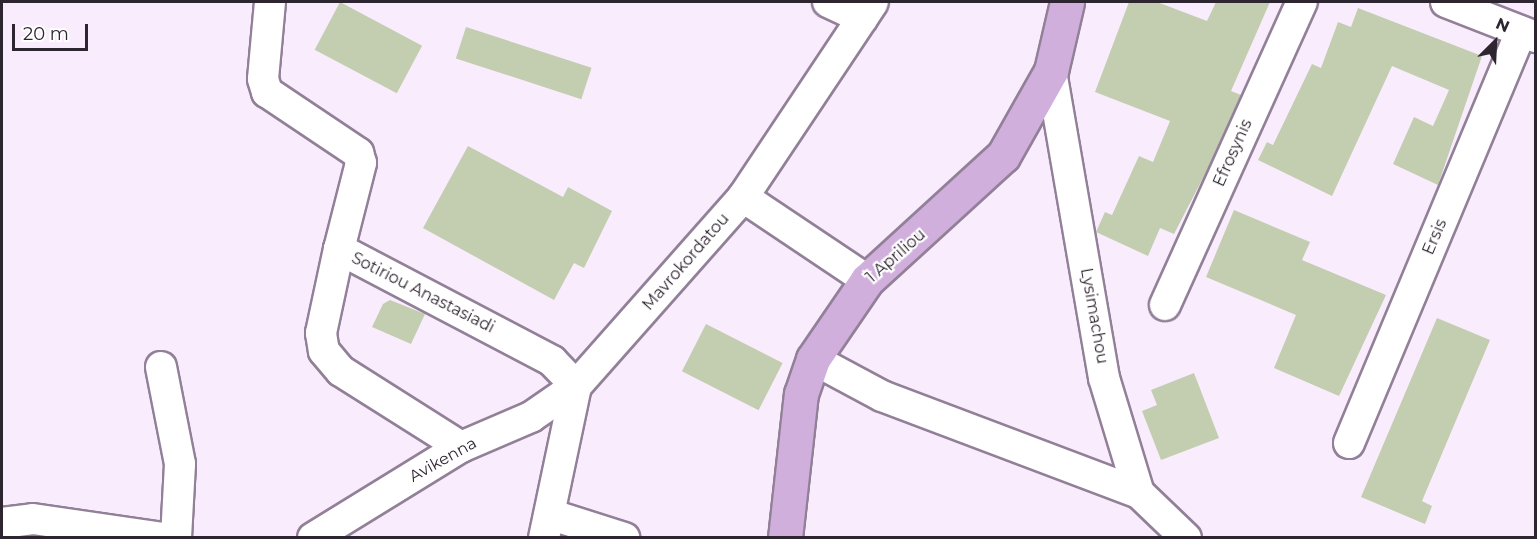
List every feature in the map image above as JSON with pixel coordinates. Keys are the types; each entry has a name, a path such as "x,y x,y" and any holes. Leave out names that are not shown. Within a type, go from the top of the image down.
{"main road":[{"name":"1 Apriliou","path":"785,537 801,394 813,360 867,280 1003,156 1051,71 1068,2"}],"street":[{"name":"Sotiriou Anastasiadi","path":"270,2 263,79 267,92 358,153 361,163 339,249 543,356 576,386"},
{"path":"828,2 867,10"},
{"name":"Efrosynis","path":"1165,305 1302,2"},
{"path":"1446,2 1528,34"},
{"name":"Mavrokordatou","path":"576,386 743,196 867,10"},
{"name":"Ersis","path":"1349,443 1528,34"},
{"name":"Lysimachou","path":"1051,71 1104,378 1138,493"},
{"path":"743,196 867,280"},
{"path":"339,249 321,333 324,351 341,371 461,447"},
{"path":"813,360 892,400 1138,493 1186,537"},
{"path":"161,367 180,464 176,537"},
{"path":"576,386 548,526 624,537"},
{"name":"Avikenna","path":"313,537 461,447 531,417 576,386"},
{"path":"2,523 33,519 164,537"}],"building":[{"path":"340,2 422,46 397,93 315,50"},
{"path":"1129,2 1157,2 1207,21 1216,2 1270,2 1231,91 1241,95 1205,174 1174,234 1160,228 1148,256 1096,232 1105,212 1112,215 1139,156 1153,162 1170,121 1095,92"},
{"path":"1358,8 1482,56 1438,185 1393,164 1414,117 1433,126 1449,90 1392,66 1332,196 1258,160 1267,142 1273,145 1312,64 1321,68 1338,22 1351,27"},
{"path":"466,27 592,68 581,99 456,58"},
{"path":"468,146 563,197 568,187 612,211 584,268 574,263 554,300 423,228"},
{"path":"1234,210 1310,242 1302,260 1386,295 1339,396 1274,368 1296,315 1206,277"},
{"path":"390,300 425,314 411,344 372,327 383,304"},
{"path":"1437,318 1490,340 1422,501 1432,506 1425,524 1361,497"},
{"path":"706,324 783,363 759,410 682,371"},
{"path":"1194,373 1219,438 1161,460 1142,411 1157,405 1151,390"}]}
